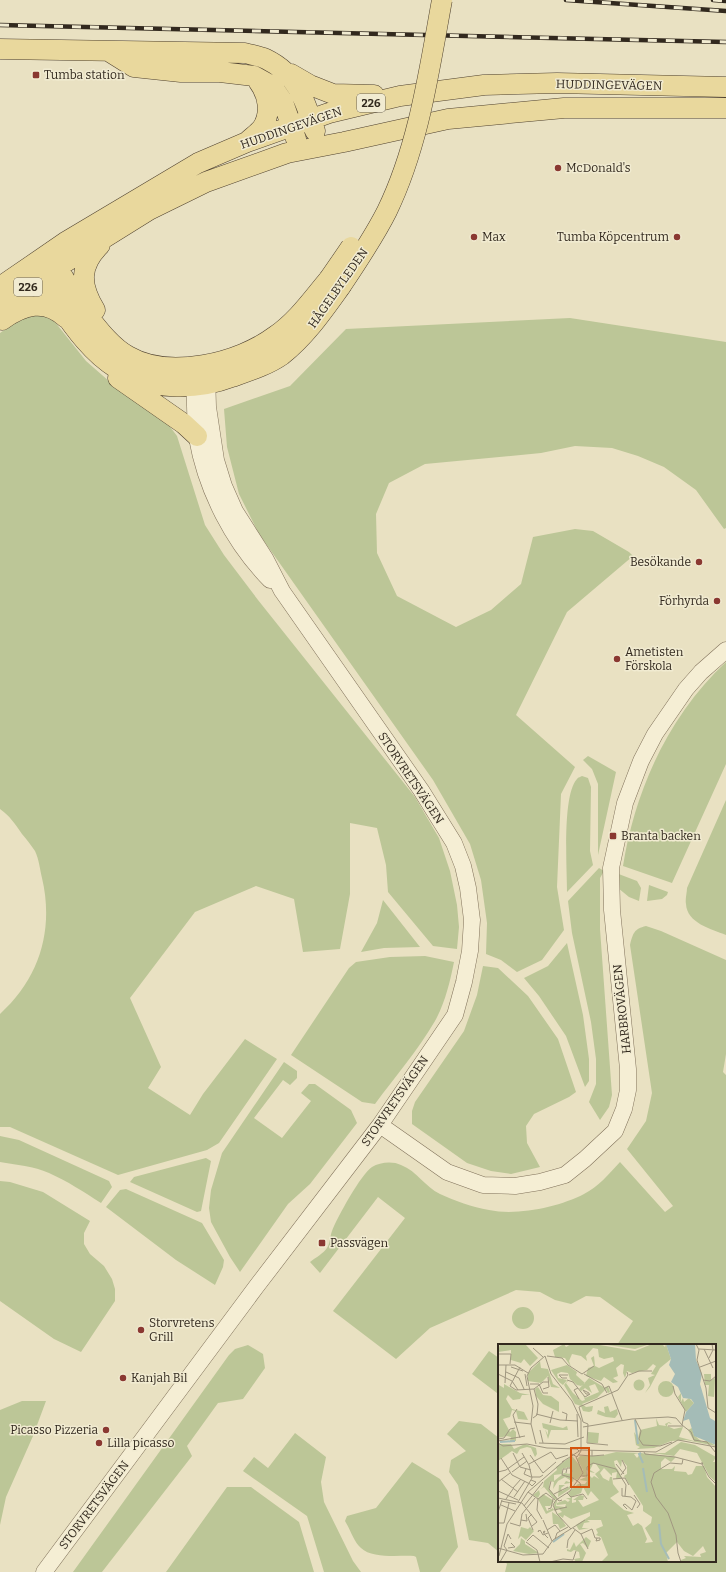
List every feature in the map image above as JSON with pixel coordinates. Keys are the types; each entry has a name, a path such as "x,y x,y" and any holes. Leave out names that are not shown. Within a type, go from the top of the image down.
{"main road":[{"name":"HÅGELBYLEDEN","path":"36,271 70,322 100,356 116,369 134,377 161,386 201,386 253,369 281,355 312,326 378,203 408,124 432,0"},
{"name":"HÅGELBYLEDEN","path":"53,260 70,289 101,332 128,356 150,365 172,367 196,366 254,349 275,336 296,319 335,282 372,238 387,211 401,176 417,125 430,68 442,0"},
{"path":"0,49 110,52 245,53 265,59 310,85 333,94 400,96"},
{"path":"110,52 134,67 181,72 220,72 254,76 272,86 283,102 300,150"},
{"path":"286,72 300,88 320,146"},
{"path":"247,142 262,128 267,117 265,90 254,76"},
{"name":"HUDDINGEVÄGEN","path":"53,260 145,194 198,163 247,142 329,113 400,96 484,85 557,83 726,87"},
{"name":"HUDDINGEVÄGEN","path":"53,260 206,182 277,156 300,150 448,119 556,108 726,108"},
{"path":"138,217 130,226 102,244 91,255 86,266 84,278 85,288 90,302 106,326 123,342 142,355 156,362 196,366"},
{"name":"226","path":"0,287 36,271 53,260"},
{"name":"226","path":"0,308 36,271"},
{"path":"0,321 24,307 36,305 59,312 70,322 91,355 111,374 184,424 197,436"}],"street":[{"name":"STORVRETSVÄGEN","path":"44,1572 247,1298 380,1125 455,1015 469,958 472,920 468,888 463,866 454,843 421,790 282,591 265,558 235,511 224,486 216,460 208,407 196,366"},
{"name":"STORVRETSVÄGEN","path":"201,386 197,436 202,462 212,490 223,515 254,564 282,591"},
{"name":"HARBROVÄGEN","path":"380,1125 447,1172 482,1185 515,1186 540,1182 565,1175 615,1131 624,1109 628,1090 628,1069 612,910 612,868 625,803 641,761 655,734 686,689 701,672 726,650"}],"green space":[{"path":"42,314 51,317 86,361 110,382 168,424 177,436 205,525 224,555 415,797 439,838 450,871 457,905 459,927 457,949 433,946 388,892 386,865 377,828 350,823 350,894 340,949 303,952 294,899 256,886 195,912 130,998 161,1067 148,1088 190,1115 203,1094 245,1039 277,1059 219,1143 207,1150 118,1175 10,1127 0,1127 0,1014 14,1000 34,969 45,934 46,916 45,897 35,851 7,814 0,809 0,333 25,316"},
{"path":"570,318 726,342 726,528 724,529 696,490 664,467 638,456 612,448 575,446 541,453 425,464 389,483 376,514 377,553 397,596 456,627 491,610 521,584 533,537 575,529 593,531 629,552 633,556 567,612 516,715 575,767 561,794 557,887 564,930 542,960 517,972 501,960 486,954 487,923 481,880 470,844 433,780 259,534 239,494 227,447 224,409 290,386 346,329"},
{"path":"726,662 726,764 672,883 623,866 636,810 658,755 688,706 706,683"},
{"path":"588,756 616,772 598,855 598,784 592,769 583,760"},
{"path":"582,776 588,778 591,787 590,851 593,865 567,892 567,815 572,787 577,778"},
{"path":"726,800 726,935 707,928 695,921 687,911 686,900 687,888"},
{"path":"599,868 604,871 600,878 600,929 612,1095 609,1107 600,1120 589,1102 596,1084 596,1059 591,1022 572,933 568,901"},
{"path":"616,873 637,881 641,888 639,901 629,897 618,888"},
{"path":"649,885 668,892 667,895 662,899 647,901"},
{"path":"383,900 420,947 384,948 361,952 377,923"},
{"path":"646,926 661,931 726,960 726,1054 723,1072 726,1075 726,1572 505,1572 507,1564 506,1562 716,1562 716,1344 618,1344 633,1321 600,1297 586,1296 571,1304 555,1300 540,1292 516,1290 430,1328 396,1359 333,1311 405,1218 378,1197 320,1273 310,1262 326,1250 339,1216 367,1171 375,1165 383,1163 394,1163 407,1168 435,1191 458,1201 489,1210 512,1212 538,1209 574,1199 599,1184 620,1162 665,1212 673,1206 627,1149 646,1121 652,1093 630,945 632,937 636,930"},
{"path":"567,943 583,1015 589,1059 589,1081 585,1087 566,1036 539,996 524,978 548,966"},
{"path":"425,956 454,962 444,1000 439,1014 428,1032 375,1104 362,1102 291,1055 349,968 356,962 390,957"},
{"path":"483,966 498,968 528,996 558,1039 576,1092 534,1114 526,1126 527,1143 540,1167 511,1174 491,1171 467,1163 412,1124 412,1111 415,1102 464,1031 477,995"},
{"path":"284,1062 297,1071 297,1078 290,1085 283,1080 254,1118 282,1138 311,1101 301,1093 309,1084 315,1084 351,1110 357,1123 310,1184 288,1204 240,1272 211,1222 209,1208 211,1190 222,1153"},
{"path":"0,1136 19,1140 109,1181 112,1187 101,1203 56,1176 31,1167 0,1162"},
{"path":"206,1158 211,1161 201,1211 197,1212 130,1182 134,1177"},
{"path":"0,1181 10,1182 43,1192 90,1221 84,1233 84,1244 90,1254 104,1266 112,1279 115,1289 115,1301 81,1352 54,1339 0,1301"},
{"path":"126,1189 202,1223 224,1260 223,1267 215,1285 176,1260 106,1207 120,1190"},
{"path":"523,1307 531,1310 534,1318 531,1326 523,1329 515,1326 512,1318 515,1310"},
{"path":"248,1345 263,1354 265,1368 243,1399 218,1403 187,1446 192,1456 102,1572 73,1572 229,1355 235,1349"},
{"path":"489,1351 498,1357 497,1393 472,1374"},
{"path":"22,1401 46,1401 33,1436 6,1497 0,1525 0,1410"},
{"path":"459,1421 481,1424 498,1437 498,1551 488,1543 469,1540 458,1485 449,1472 451,1460 466,1451 447,1434"},
{"path":"295,1433 326,1457 321,1482 324,1502 353,1561 361,1572 324,1572 307,1516 243,1471 254,1457 268,1468"},
{"path":"412,1462 440,1479 448,1491 458,1547 440,1572 420,1572 416,1557 414,1556 386,1556 372,1554 366,1551 356,1542 345,1521 347,1516 376,1508"},
{"path":"227,1487 251,1487 299,1522 314,1572 166,1572"}],"railway":[{"path":"566,0 726,11"},
{"path":"713,0 726,1"},
{"path":"0,25 726,42"}],"place":[{"name":"Tumba station","path":"36,75"},
{"name":"McDonald's","path":"558,168"},
{"name":"Max","path":"474,237"},
{"name":"Tumba Köpcentrum","path":"677,237"},
{"name":"Besökande","path":"699,562"},
{"name":"Förhyrda","path":"717,601"},
{"name":"Ametisten Förskola","path":"617,659"},
{"name":"Branta backen","path":"613,836"},
{"name":"Passvägen","path":"322,1243"},
{"name":"Storvretens Grill","path":"141,1330"},
{"name":"Kanjah Bil","path":"123,1378"},
{"name":"Picasso Pizzeria","path":"106,1430"},
{"name":"Lilla picasso","path":"99,1443"}]}
